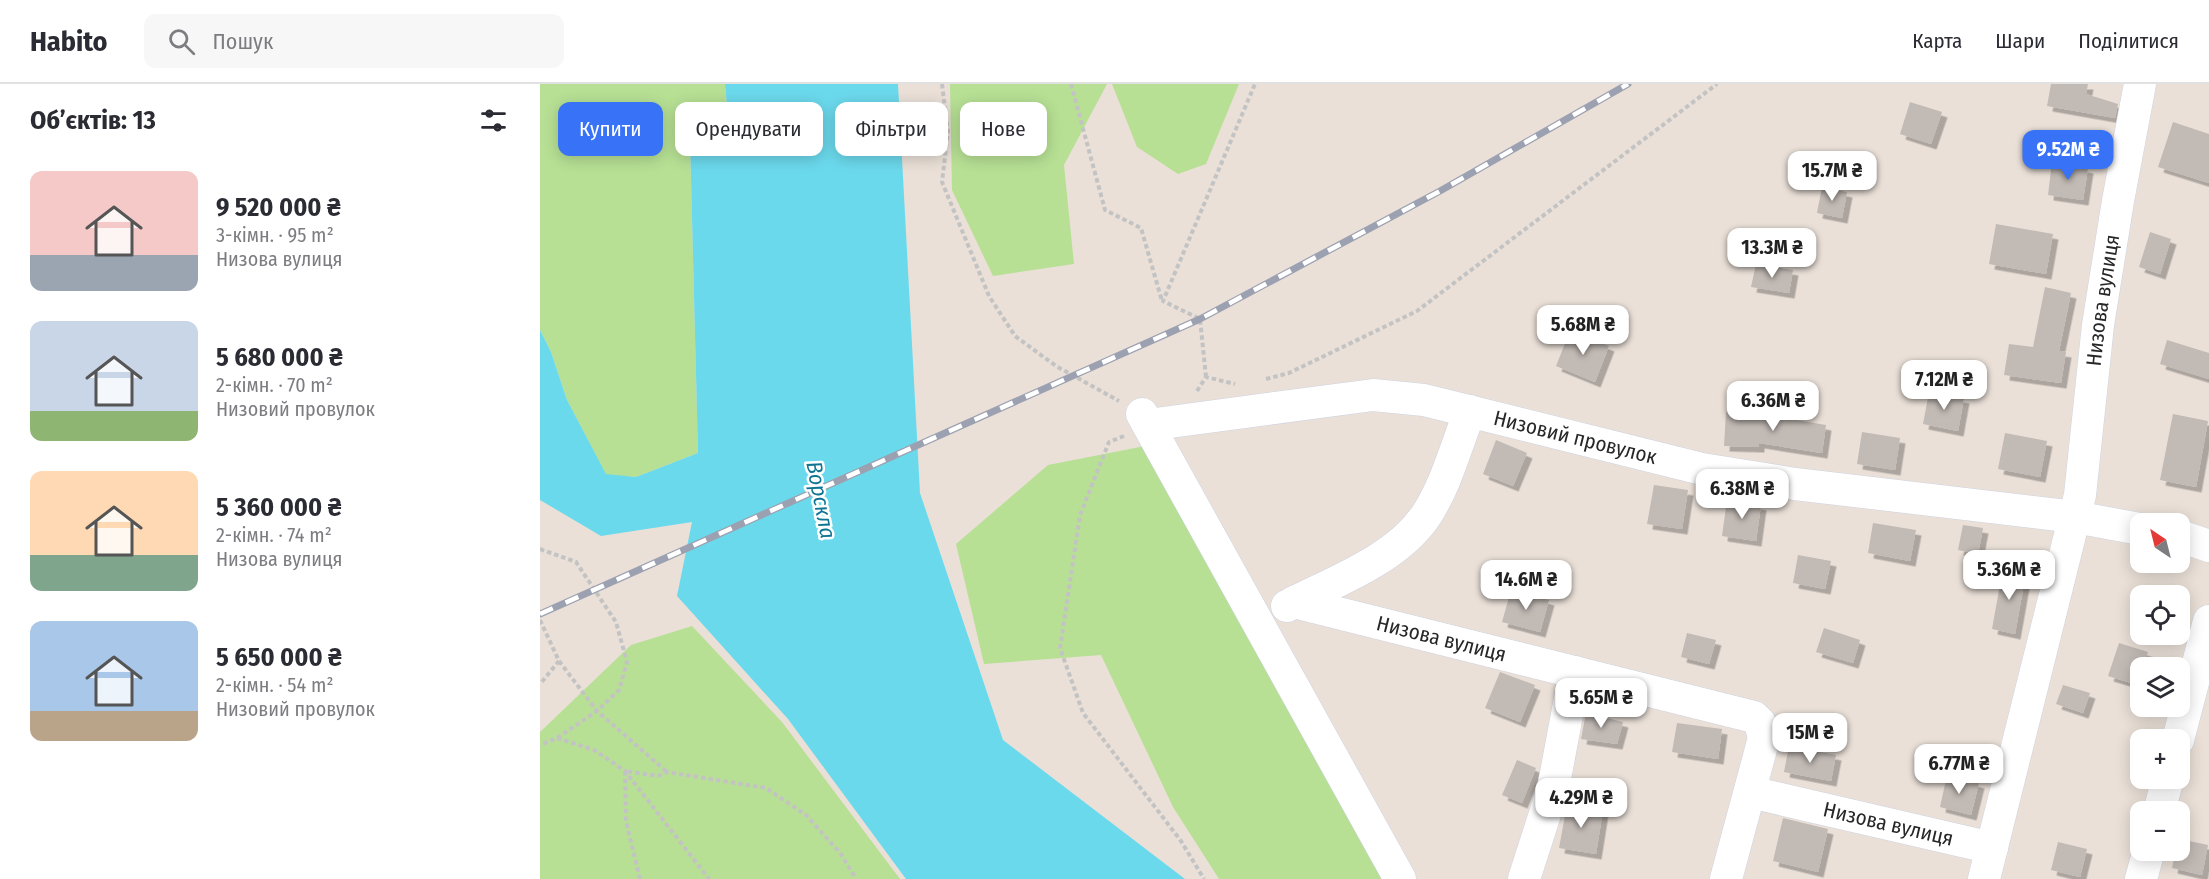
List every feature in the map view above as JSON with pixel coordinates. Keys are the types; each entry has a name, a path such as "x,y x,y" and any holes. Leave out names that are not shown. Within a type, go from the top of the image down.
{"street":[{"name":"Низова вулиця","path":"1984,879 2080,495 2100,314 2140,84"},
{"name":"Низовий провулок","path":"1145,419 1373,394 1424,400 1702,469 1795,484 2075,516"},
{"path":"1257,622 1375,560 1413,533 1437,496 1470,411"},
{"path":"1145,419 1400,879"},
{"path":"2075,516 2130,527"},
{"path":"2190,539 2209,546"},
{"name":"Низова вулиця","path":"1294,602 1754,717 1760,723 1764,738 1726,879"},
{"path":"2181,729 2209,621"},
{"path":"1524,879 1553,789 1575,672"},
{"name":"Низова вулиця","path":"1749,792 1992,848"},
{"path":"2141,879 2146,861"}],"path":[{"path":"942,84 948,132 942,182 989,296 1016,336 1056,366 1145,419 1109,442 1080,515 1060,648 1083,713 1181,841 1204,879"},
{"path":"1071,84 1105,210 1141,228 1163,301 1200,319 1206,377 1192,398"},
{"path":"1163,301 1255,84"},
{"path":"1259,380 1289,374 1417,311 1717,84"},
{"path":"1206,377 1239,385"},
{"path":"540,549 576,562 616,622 627,662 619,690 597,711 557,738 540,745"},
{"path":"540,620 559,661 597,711 667,772 766,788 806,815 841,854 856,879"},
{"path":"540,684 559,661"},
{"path":"557,738 594,750 625,771 709,879"},
{"path":"625,771 658,776 667,772"},
{"path":"625,771 626,821 640,879"}],"green space":[{"path":"540,84 725,84 727,102 675,102 675,156 690,156 698,453 636,477 606,475 567,400 551,352 540,330"},
{"path":"950,84 1107,84 1064,165 1074,264 993,276 952,190"},
{"path":"1112,84 1239,84 1206,164 1178,174 1137,147"},
{"path":"1145,446 1384,879 1219,879 1173,807 1101,655 984,664 956,544 1048,465"},
{"path":"692,626 782,722 900,879 540,879 540,732 631,645"}],"water":[{"name":"Ворскла","path":"725,84 898,84 899,102 835,102 835,156 902,156 920,493 1003,740 1185,879 906,879 788,719 677,596 692,522 601,536 540,500 540,330 551,352 567,400 606,474 636,477 698,453 690,156 823,156 823,102 727,102"}],"building":[{"path":"2051,84 2088,84 2086,94 2118,104 2115,118 2047,106"},
{"path":"1910,102 1942,112 1931,144 1900,134"},
{"path":"2173,122 2209,134 2209,183 2158,167"},
{"path":"2052,162 2088,168 2083,200 2048,195"},
{"path":"1822,187 1847,192 1842,218 1817,213"},
{"path":"1996,224 2053,234 2046,274 1989,264"},
{"path":"2150,232 2171,239 2160,274 2139,267"},
{"path":"1756,264 1793,270 1789,293 1751,287"},
{"path":"2045,287 2071,293 2059,351 2066,352 2061,383 2004,375 2009,344 2033,347"},
{"path":"1570,331 1609,346 1595,382 1556,366"},
{"path":"2167,340 2209,353 2209,379 2160,364"},
{"path":"1929,392 1964,398 1958,431 1923,424"},
{"path":"1726,412 1761,414 1826,425 1822,453 1759,443 1759,447 1724,446"},
{"path":"2173,414 2208,421 2196,487 2160,480"},
{"path":"1862,432 1900,438 1895,470 1857,464"},
{"path":"2005,433 2047,441 2040,477 1998,469"},
{"path":"1496,440 1527,453 1513,486 1483,474"},
{"path":"1654,485 1688,490 1682,529 1647,524"},
{"path":"1727,500 1761,505 1756,541 1722,536"},
{"path":"1873,523 1916,530 1910,561 1868,553"},
{"path":"1963,525 1983,528 1978,554 1958,550"},
{"path":"1798,555 1831,561 1825,589 1793,583"},
{"path":"2003,568 2026,572 2015,634 1992,629"},
{"path":"1511,590 1549,600 1540,632 1502,622"},
{"path":"1824,628 1860,640 1853,663 1816,652"},
{"path":"1687,633 1716,640 1709,664 1681,657"},
{"path":"2119,643 2148,652 2146,657 2130,657 2130,683 2108,676"},
{"path":"1500,672 1535,685 1520,722 1485,708"},
{"path":"2063,685 2090,693 2083,713 2056,704"},
{"path":"1586,713 1623,722 1617,744 1581,739"},
{"path":"1677,723 1722,729 1718,759 1672,752"},
{"path":"1789,746 1836,755 1831,781 1784,772"},
{"path":"1517,760 1536,768 1522,803 1502,795"},
{"path":"1947,775 1979,783 1971,815 1940,807"},
{"path":"1567,805 1603,810 1596,854 1559,848"},
{"path":"1783,818 1828,829 1818,872 1773,861"},
{"path":"2190,841 2208,845 2202,875 2172,868 2174,861 2190,861"},
{"path":"2058,842 2087,849 2080,877 2051,870"}],"railway":[{"path":"540,614 1200,319 1440,191 1628,84"}]}
